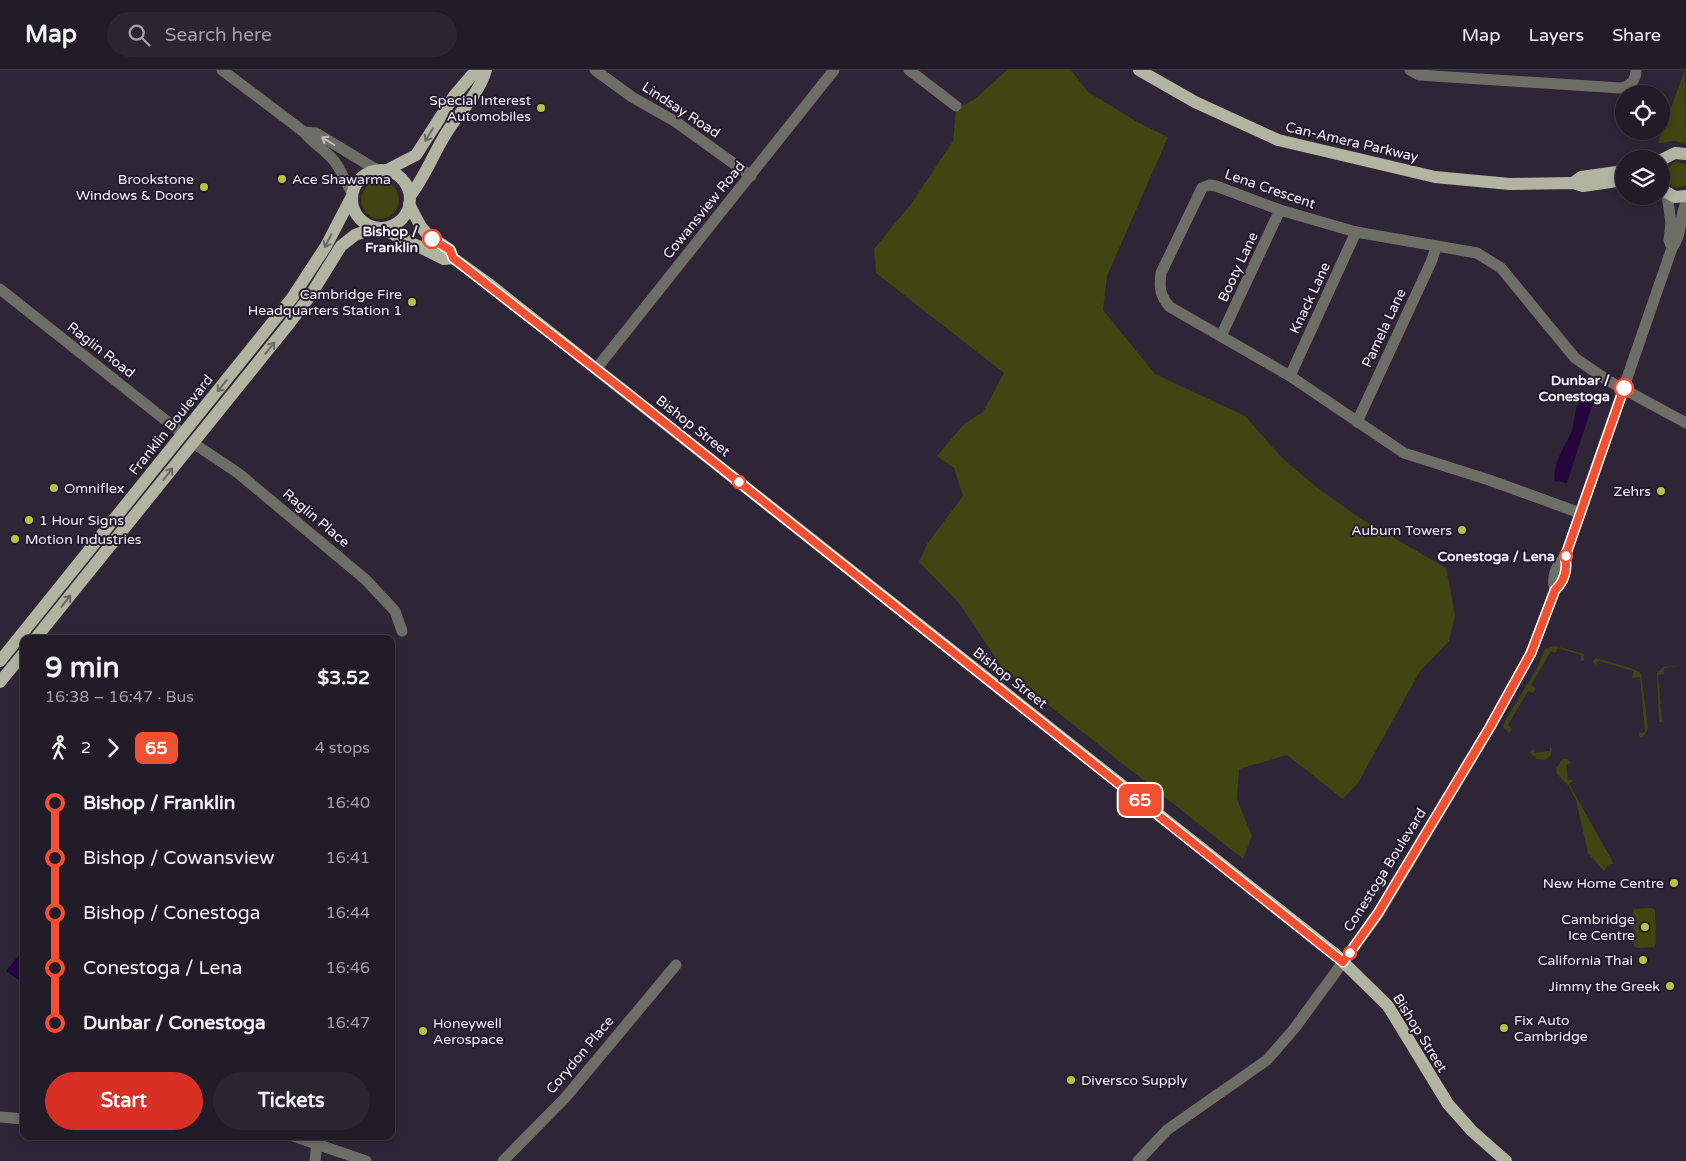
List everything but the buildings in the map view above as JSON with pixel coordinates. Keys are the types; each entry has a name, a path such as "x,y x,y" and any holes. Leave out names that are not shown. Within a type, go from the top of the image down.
{"main road":[{"path":"480,70 472,75 454,96 416,155 361,177 351,195 357,217 377,228 391,226 400,222 406,214 410,200 447,131 482,84 486,70"},
{"name":"Can-Amera Parkway","path":"1139,70 1196,102 1278,140 1435,177 1510,184 1573,182 1583,186 1615,181"},
{"path":"1670,156 1675,153 1686,154"},
{"path":"382,170 402,179 410,200"},
{"name":"Can-Amera Parkway","path":"1573,182 1581,176 1615,172"},
{"name":"Franklin Boulevard","path":"21,635 292,298 326,246 351,195"},
{"path":"1670,195 1674,197 1686,196"},
{"name":"Bishop Street","path":"410,200 423,230 450,250 453,258 596,369 1343,962 1388,1006 1448,1104 1472,1131 1506,1161"},
{"name":"Bishop Street","path":"377,228 444,259 453,258"},
{"name":"Franklin Boulevard","path":"38,635 310,296 342,246 355,235 377,228"},
{"name":"Franklin Boulevard","path":"0,661 20,636"},
{"path":"0,682 20,658"}],"street":[{"path":"222,70 304,132 311,142 334,160 351,195"},
{"name":"Lindsay Road","path":"595,70 632,97 676,122 750,176"},
{"name":"Cowansview Road","path":"596,369 834,70"},
{"path":"908,70 956,106"},
{"path":"1410,70 1419,75 1620,88 1625,87 1634,80 1636,70"},
{"path":"304,132 316,134 382,170"},
{"name":"Lena Crescent","path":"1580,513 1489,480 1404,453 1290,376 1170,307 1159,288 1161,273 1205,186 1216,186 1280,210 1356,232 1477,253 1496,264 1576,358 1686,423"},
{"name":"Conestoga Boulevard","path":"1138,1161 1167,1130 1267,1060 1294,1028 1383,906 1490,727 1531,653 1555,590 1561,585 1567,565 1565,557 1672,248 1677,242 1682,211 1686,203"},
{"name":"Conestoga Boulevard","path":"1668,205 1672,223 1669,240 1672,248"},
{"name":"Booty Lane","path":"1221,336 1280,210"},
{"name":"Knack Lane","path":"1290,376 1356,232"},
{"name":"Pamela Lane","path":"1357,422 1432,260 1436,246"},
{"name":"Raglin Road","path":"0,289 183,434"},
{"name":"Raglin Place","path":"193,443 238,473 365,579 395,611 402,631"},
{"name":"Corydon Place","path":"503,1161 564,1098 676,965"},
{"path":"0,1117 20,1119"},
{"path":"307,1140 366,1161"},
{"path":"315,1161 317,1143"}],"green space":[{"path":"1007,70 1071,70 1088,92 1139,123 1168,137 1107,276 1103,310 1155,374 1245,416 1282,458 1314,485 1358,517 1446,568 1455,615 1449,641 1420,671 1358,783 1343,799 1287,755 1239,769 1237,799 1252,836 1243,859 1003,669 959,603 919,562 927,544 963,496 954,468 937,456 964,424 983,412 1004,373 876,273 874,249 911,204 953,141 956,110 976,98"},
{"path":"1685,70 1686,143 1675,141 1658,143 1659,140 1670,140 1670,111"},
{"path":"1675,162 1686,164 1686,185 1677,188 1672,186 1670,183 1670,166"},
{"path":"380,181 387,182 393,187 398,193 398,207 393,213 387,218 380,219 373,218 367,213 362,207 361,200 362,193 367,187 373,182"},
{"path":"1555,646 1584,654 1584,660 1581,661 1581,655 1558,648 1555,653 1551,651 1531,685 1536,689 1533,693 1528,691 1508,725 1512,729 1509,733 1503,727 1505,721 1537,668 1545,649"},
{"path":"1596,658 1631,668 1641,673 1648,728 1643,737 1640,738 1639,733 1645,732 1640,677 1632,678 1633,671 1599,661 1595,665 1593,661"},
{"path":"1686,665 1664,668 1664,674 1658,675 1662,722 1659,722 1657,673 1663,667"},
{"path":"1550,746 1552,750 1551,755 1545,760 1537,759 1529,752 1533,749 1535,753 1550,751"},
{"path":"1563,759 1567,759 1572,763 1566,765 1568,780 1574,780 1569,784 1614,864 1609,864 1604,871 1588,853 1576,800 1569,786 1557,774 1556,768"},
{"name":"Cambridge Ice Centre","path":"1652,908 1655,910 1656,943 1654,947 1636,948 1634,946 1634,909"}],"shaded area":[{"path":"1584,396 1590,397 1593,403 1567,483 1555,481 1557,462 1573,428 1578,404"},
{"path":"20,954 20,981 6,971"}],"bus line":[{"name":"65","path":"432,239 450,250 453,258 484,279 1343,962 1378,913 1397,882 1490,727 1531,653 1541,631 1555,590 1561,585 1567,565 1565,557 1624,388"}],"place":[{"name":"Special Interest Automobiles","path":"541,108"},
{"name":"Ace Shawarma","path":"282,179"},
{"name":"Brookstone Windows & Doors","path":"204,187"},
{"name":"Bishop / Franklin","path":"432,239"},
{"name":"Cambridge Fire Headquarters Station 1","path":"412,302"},
{"name":"Dunbar / Conestoga","path":"1624,388"},
{"name":"Omniflex","path":"54,488"},
{"name":"Zehrs","path":"1661,491"},
{"name":"1 Hour Signs","path":"29,520"},
{"name":"Auburn Towers","path":"1462,530"},
{"name":"Motion Industries","path":"15,539"},
{"name":"Conestoga / Lena","path":"1566,556"},
{"name":"New Home Centre","path":"1674,883"},
{"name":"Cambridge Ice Centre","path":"1645,927"},
{"name":"California Thai","path":"1643,960"},
{"name":"Jimmy the Greek","path":"1670,986"},
{"name":"Fix Auto Cambridge","path":"1504,1028"},
{"name":"Honeywell Aerospace","path":"423,1031"},
{"name":"Diversco Supply","path":"1071,1080"}]}
